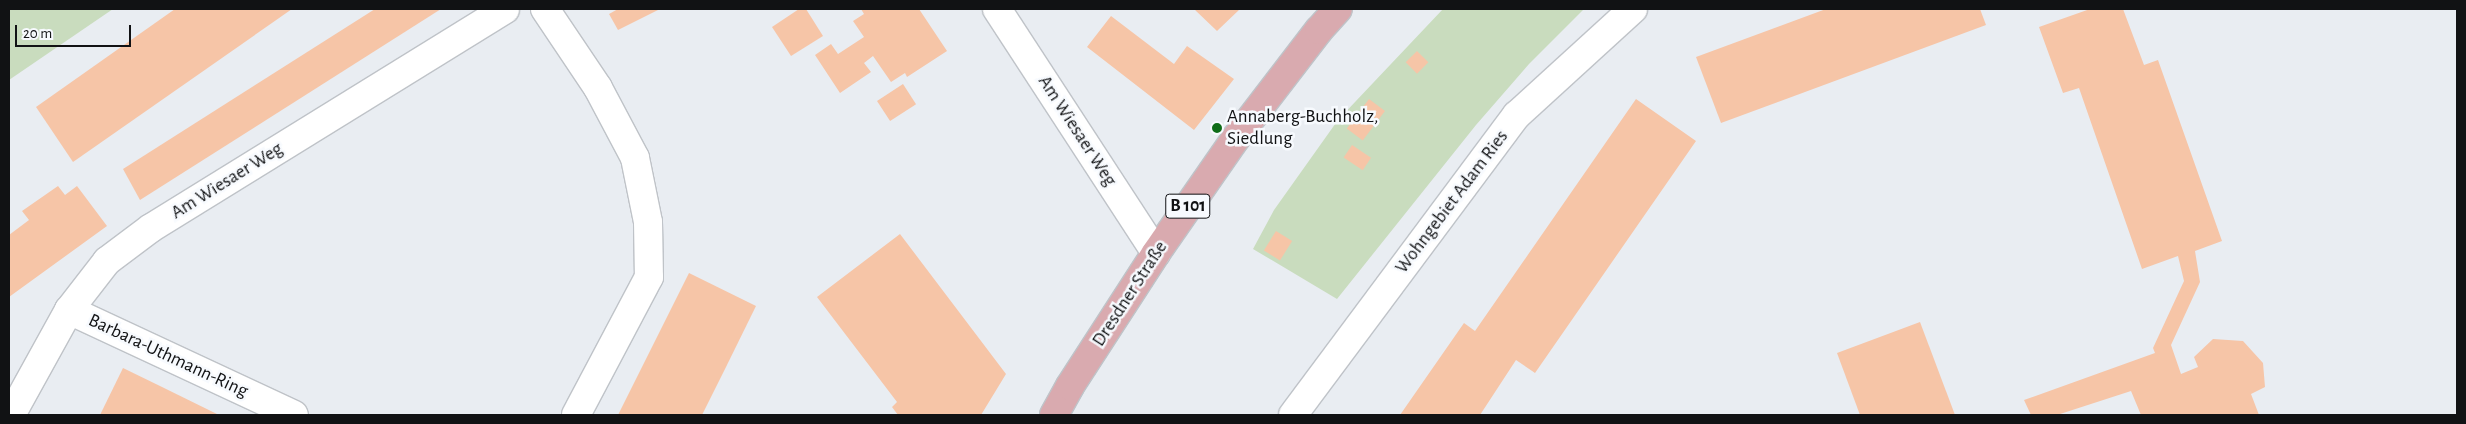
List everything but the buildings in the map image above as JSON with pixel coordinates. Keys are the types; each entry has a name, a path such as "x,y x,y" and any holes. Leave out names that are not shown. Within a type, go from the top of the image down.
{"main road":[{"name":"Dresdner Straße","path":"1054,415 1156,253 1236,138 1319,30 1338,9"}],"street":[{"name":"Am Wiesaer Weg","path":"11,415 69,310 107,261 151,228 505,9"},
{"path":"545,9 598,88 635,158 648,222 649,277 576,415"},
{"name":"Am Wiesaer Weg","path":"997,9 1156,253"},
{"name":"Wohngebiet Adam Ries","path":"1292,415 1517,116 1633,9"},
{"name":"Barbara-Uthmann-Ring","path":"69,310 294,415"}],"green space":[{"path":"9,9 113,9 9,80"},
{"path":"1443,9 1584,9 1529,64 1476,125 1337,299 1253,249 1274,210 1338,120"}],"place":[{"name":"Annaberg-Buchholz, Siedlung","path":"1217,128"}]}
